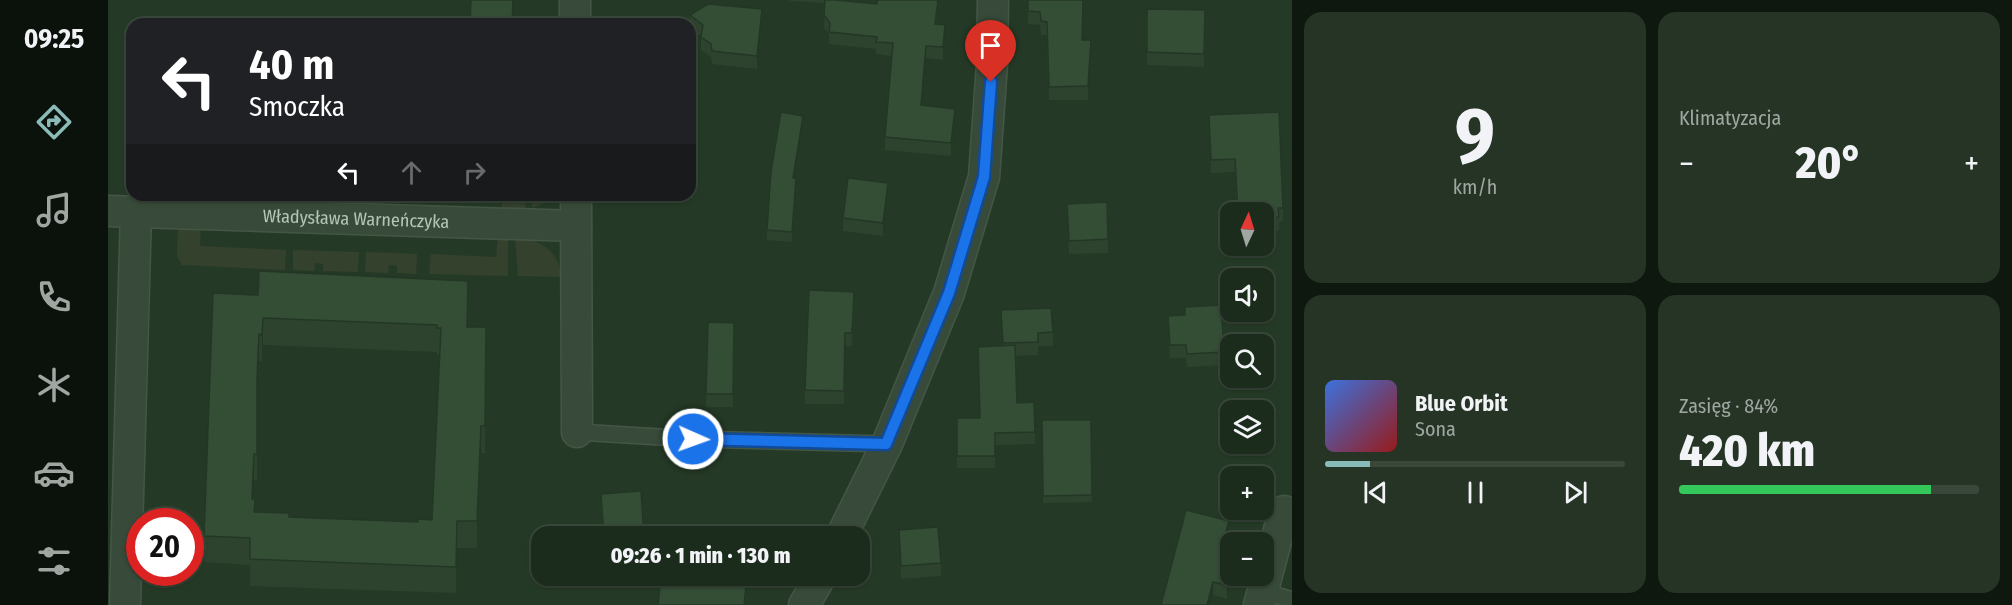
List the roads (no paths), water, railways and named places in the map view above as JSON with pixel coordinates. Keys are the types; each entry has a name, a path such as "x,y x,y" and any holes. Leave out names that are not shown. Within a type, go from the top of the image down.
{"street":[{"path":"575,0 575,18"},
{"path":"846,526 886,444 949,293 984,177 992,64 993,0"},
{"path":"576,201 577,432"},
{"name":"Władysława Warneńczyka","path":"125,605 122,211 576,226"},
{"path":"1261,598 1284,511"},
{"path":"804,605 815,586"}],"lane":[{"path":"577,432 693,439 886,444"},
{"path":"1261,598 1292,600"}]}
